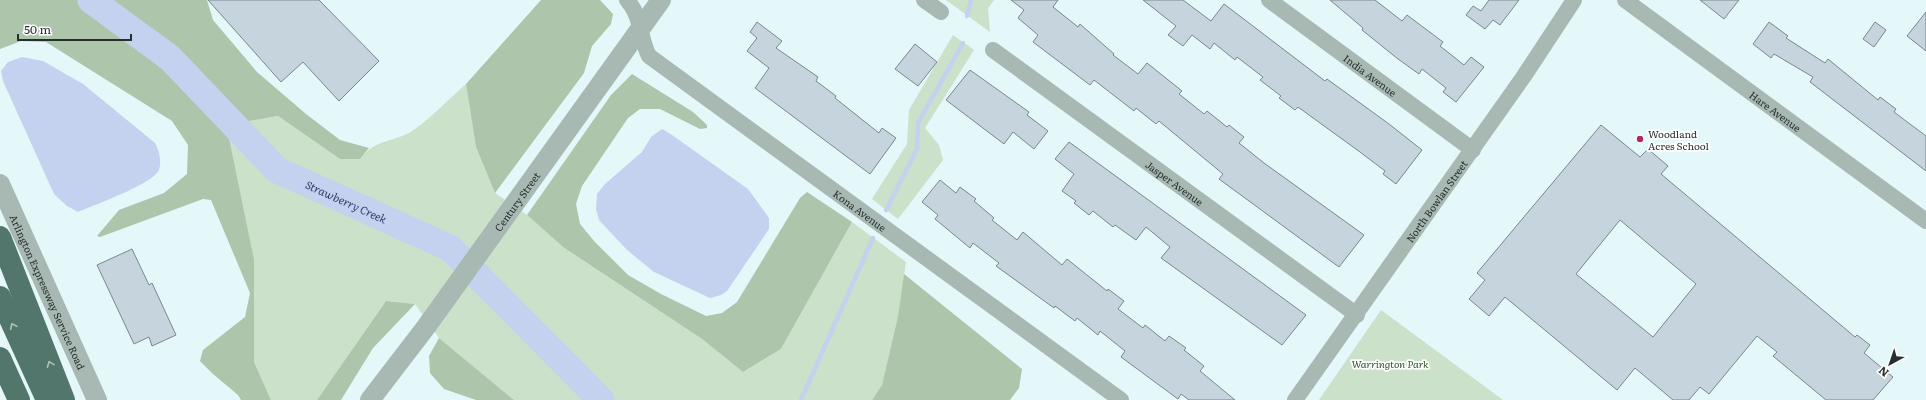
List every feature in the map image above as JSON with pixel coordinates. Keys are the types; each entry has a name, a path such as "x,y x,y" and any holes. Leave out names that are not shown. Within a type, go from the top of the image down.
{"highway":[{"path":"0,237 64,400"},
{"path":"0,297 47,400"},
{"path":"0,358 19,400"},
{"path":"0,384 8,400"}],"street":[{"name":"Kona Avenue","path":"627,0 635,8 641,27 642,43 649,56 1121,400"},
{"name":"Century Street","path":"370,400 426,327 661,0"},
{"path":"924,0 941,12"},
{"name":"India Avenue","path":"1269,0 1473,150"},
{"name":"North Bowlan Street","path":"1295,400 1357,315 1473,150 1574,0"},
{"name":"Hare Avenue","path":"1625,0 1926,221"},
{"name":"Jasper Avenue","path":"993,50 1357,315"},
{"name":"Arlington Expressway Service Road","path":"0,184 97,400"}],"green space":[{"path":"0,0 207,0 213,20 257,72 306,114 340,140 369,148 360,159 340,159 278,116 232,124 227,128 254,259 254,362 271,400 241,400 238,395 200,361 203,350 245,317 250,293 211,200 203,199 100,237 97,236 119,210 164,193 187,174 188,145 172,121 46,42 21,41 0,49"},
{"path":"541,0 600,0 613,14 611,24 592,46 584,73 495,193 476,147 466,84"},
{"path":"946,0 994,0 988,8 990,32"},
{"path":"953,35 974,50 925,128 939,145 943,160 898,219 872,199 907,144 909,110"},
{"path":"632,74 693,112 707,125 707,128 700,129 660,109 640,109 628,118 582,186 576,204 580,224 594,241 628,275 661,294 706,316 722,313 737,302 800,198 807,192 852,222 781,349 743,372 702,339 563,247 527,215 611,95"},
{"path":"466,84 476,147 495,193 527,215 563,247 702,339 743,372 781,349 852,222 906,262 898,316 882,385 872,400 514,400 439,338 415,304 386,301 317,400 271,400 254,362 254,259 227,128 232,124 278,116 340,159 360,159 371,148 409,133 415,129"},
{"path":"904,274 1022,369 1019,388 1010,400 872,400 882,385 898,316"},
{"path":"386,301 415,304 373,348 341,400 317,400"},
{"name":"Warrington Park","path":"1381,310 1503,400 1319,400"},
{"path":"439,338 514,400 476,400 444,389 430,373 429,356"}],"water":[{"path":"22,57 43,61 83,84 155,143 159,152 160,163 159,170 154,176 135,188 78,212 67,206 54,194 3,81 1,71 8,62"},
{"path":"662,129 748,189 769,218 769,229 727,291 721,295 710,298 654,272 627,250 599,220 596,209 597,194 605,184 642,152 651,137"}],"building":[{"path":"208,0 319,0 379,61 339,101 303,62 281,82"},
{"path":"1011,0 1058,0 1053,7 1078,27 1080,24 1114,54 1113,55 1138,74 1147,63 1182,91 1179,94 1204,114 1207,111 1227,127 1229,125 1244,137 1239,143 1264,163 1364,235 1339,267 1219,179 1223,174 1159,121 1156,124 1136,108 1134,111 1094,80 1090,85 1033,42 1038,35 1018,18 1024,10"},
{"path":"1143,0 1183,0 1211,21 1224,4 1325,81 1327,79 1422,150 1396,184 1383,174 1385,171 1360,152 1298,107 1295,110 1279,98 1281,96 1260,80 1263,77 1237,57 1235,60 1214,43 1210,49 1192,35 1183,46 1168,35 1176,26"},
{"path":"1330,0 1375,0 1402,21 1407,15 1443,42 1440,46 1464,65 1471,57 1484,67 1456,102 1443,92 1446,88 1422,69 1419,74 1398,59 1362,30 1363,28"},
{"path":"1489,0 1519,0 1500,25 1493,20 1485,29 1466,15 1473,6 1481,11"},
{"path":"1700,0 1739,0 1724,19"},
{"path":"1926,12 1926,51 1907,36"},
{"path":"757,22 782,41 776,48 818,77 816,81 836,96 835,98 879,133 882,128 896,138 870,174 755,88 769,68 747,51 757,38 750,32"},
{"path":"1769,22 1788,36 1786,38 1825,63 1828,59 1878,100 1880,97 1896,109 1894,112 1926,136 1926,171 1810,82 1813,77 1774,54 1771,58 1753,44"},
{"path":"1875,22 1886,30 1874,47 1863,39"},
{"path":"915,44 937,62 918,86 895,69"},
{"path":"970,70 1029,112 1027,115 1048,131 1034,149 1013,132 1004,144 946,100"},
{"path":"1601,125 1640,157 1648,149 1668,166 1661,174 1855,337 1857,335 1870,345 1864,353 1893,377 1873,400 1826,400 1773,356 1777,352 1757,336 1709,394 1700,387 1689,400 1673,400 1635,368 1617,390 1505,297 1489,316 1469,299 1485,280 1477,273","holes":["1620,220 1696,284 1653,337 1576,274"]},
{"path":"1069,142 1306,315 1282,345 1161,258 1170,247 1146,227 1136,240 1115,225 1113,227 1093,211 1089,215 1074,203 1076,201 1062,191 1074,174 1055,159"},
{"path":"940,180 956,193 960,187 976,199 974,201 994,218 992,220 1017,240 1023,232 1062,265 1067,259 1107,291 1108,289 1124,301 1118,309 1143,328 1145,325 1165,341 1169,336 1186,348 1184,350 1204,366 1200,371 1235,400 1189,400 1181,394 1178,399 1121,357 1125,351 1100,331 1098,335 1077,318 1075,321 1055,306 1054,308 996,266 999,263 973,243 970,248 935,219 938,215 922,202"},
{"path":"132,249 149,285 152,283 176,335 152,346 149,337 134,344 97,265"}],"waterway":[{"name":"Strawberry Creek","path":"91,0 170,58 277,170 450,248 601,400"},
{"path":"967,16 971,0"},
{"path":"886,210 917,149 918,123 963,43"},
{"path":"801,400 873,238"}],"place":[{"name":"Woodland Acres School","path":"1640,139"}]}
